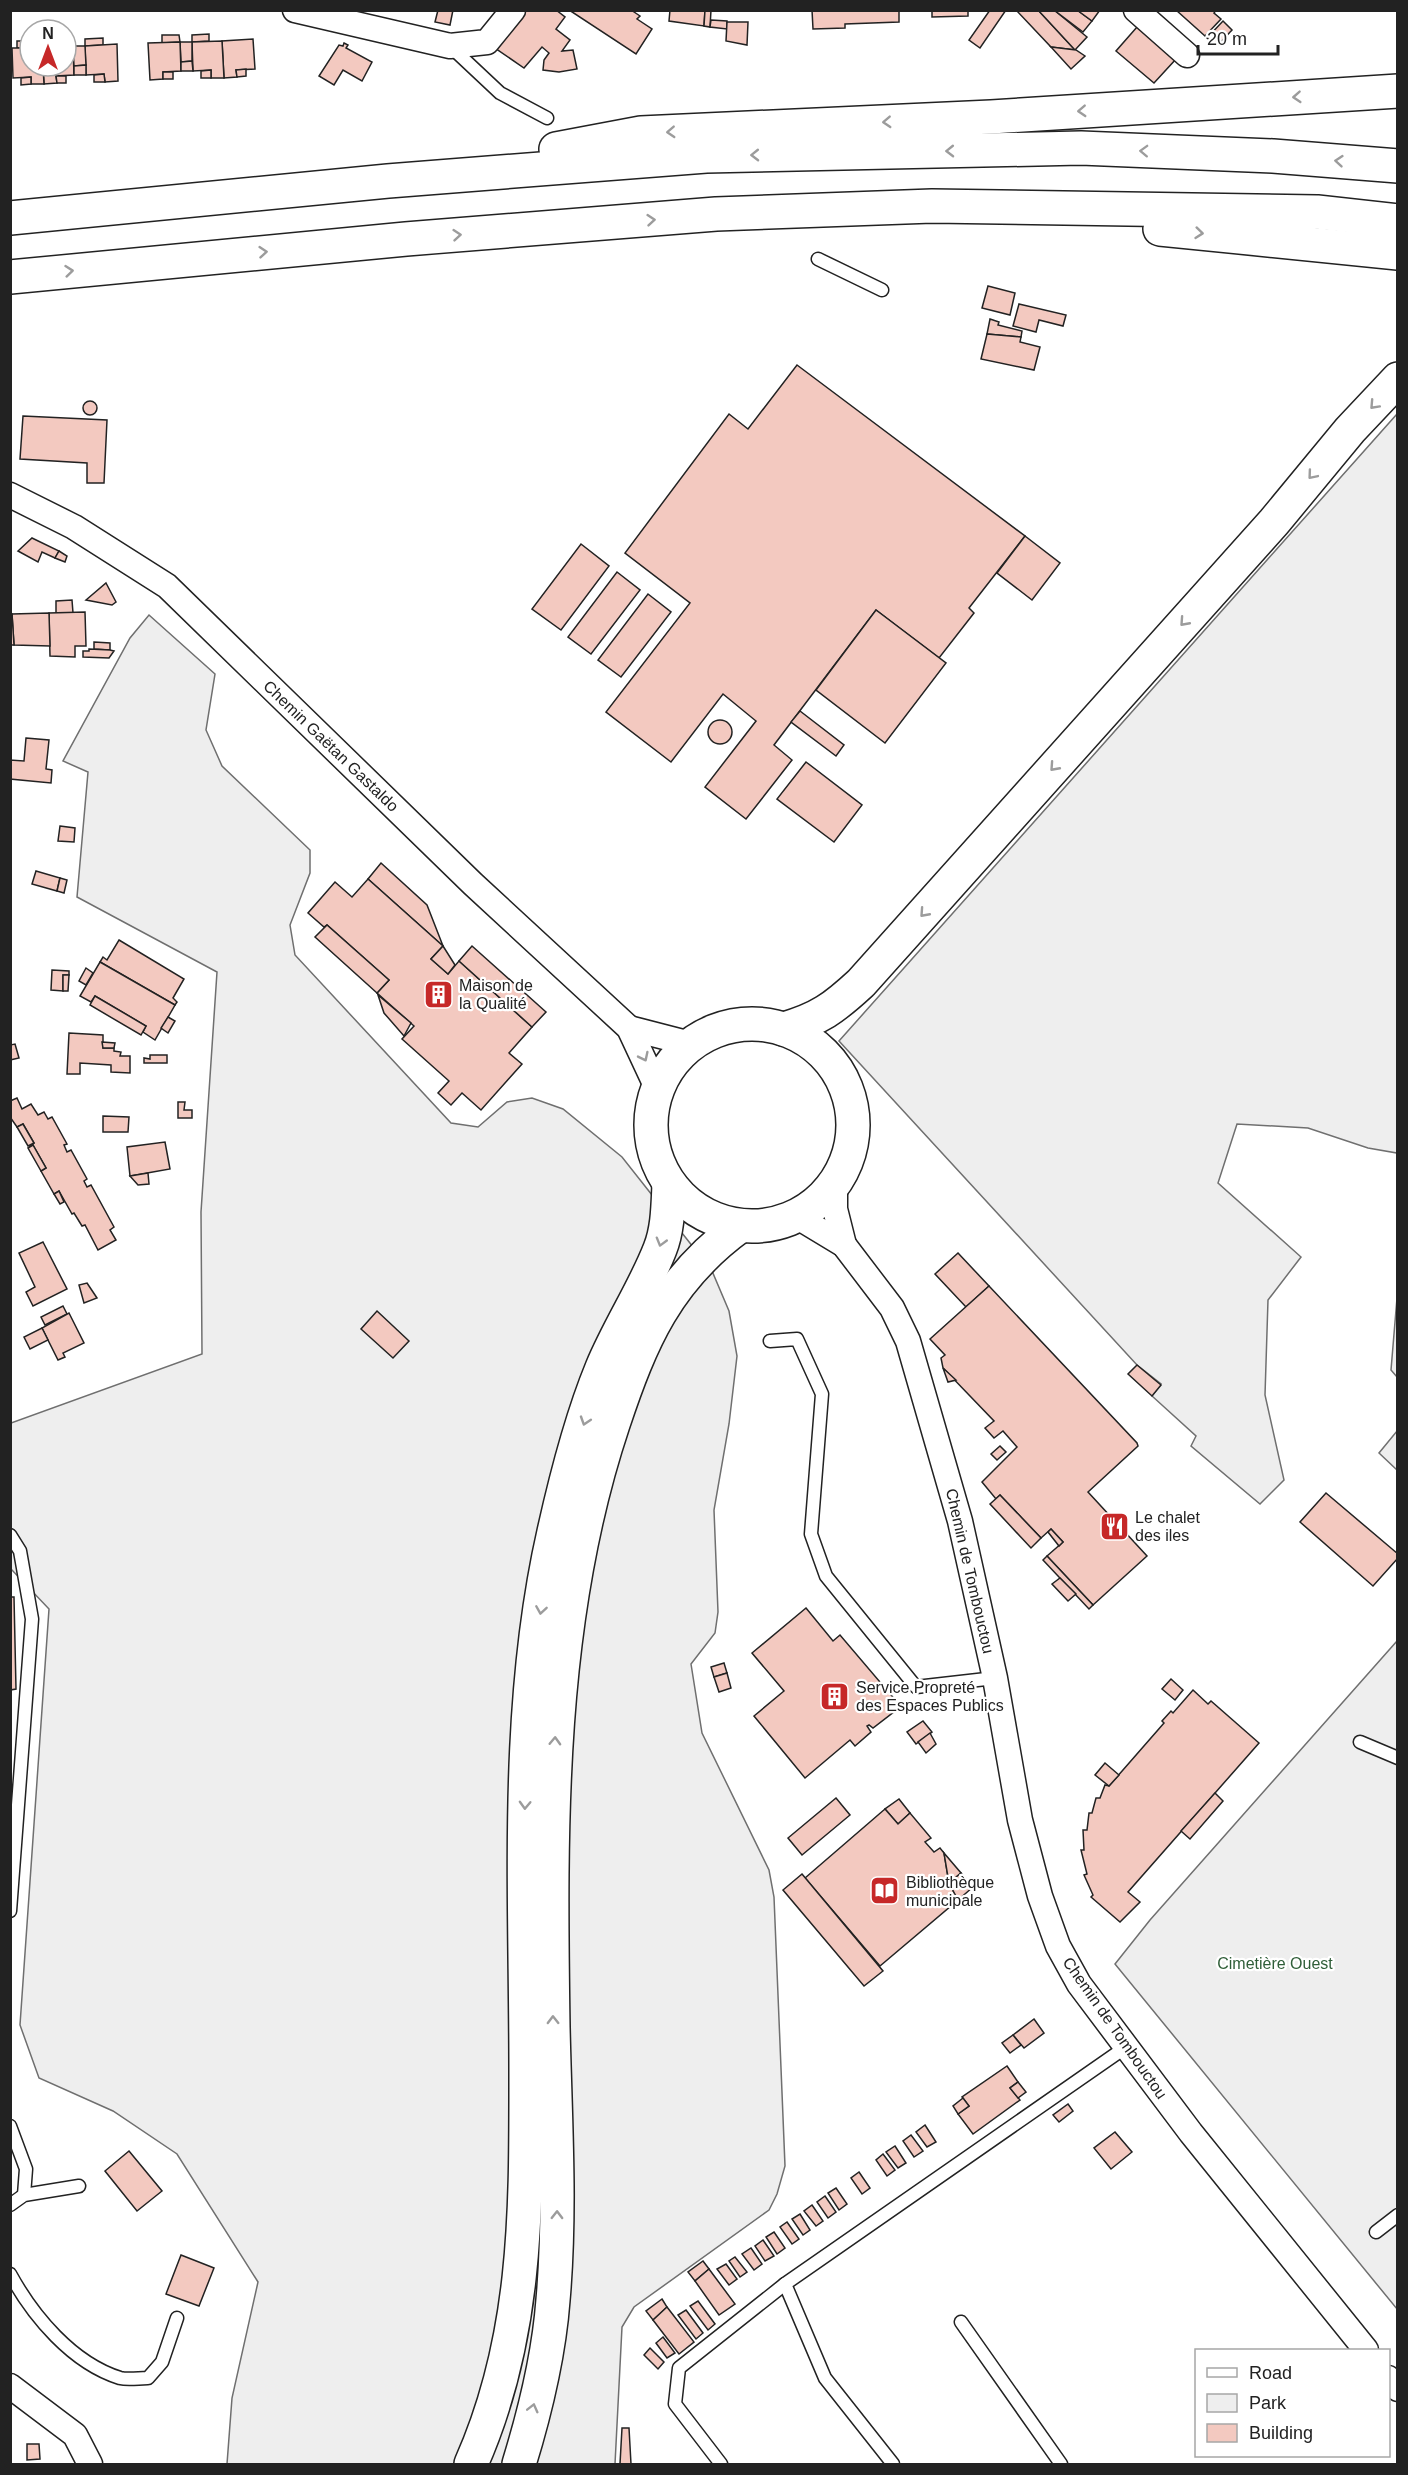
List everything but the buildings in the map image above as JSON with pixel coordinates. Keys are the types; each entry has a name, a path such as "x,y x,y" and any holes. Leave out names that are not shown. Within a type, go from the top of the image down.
{"main road":[{"path":"1329,95 1398,76"},
{"path":"388,181 641,133 991,117 1398,91"},
{"path":"10,218 388,181 706,156 1081,148 1273,156 1398,166"},
{"path":"932,206 1398,253"},
{"path":"10,277 704,215 932,206 1317,212 1398,221"},
{"path":"784,1029 814,1020 834,1009 861,983 1274,522 1350,430 1398,379"},
{"path":"760,1024 784,1029 805,1039 824,1054 838,1073 848,1094 853,1117 852,1141 846,1163 835,1184 817,1202 796,1216 769,1225 740,1226 713,1219 689,1205 669,1185 657,1162 651,1138 651,1112 657,1088 671,1063 691,1044 712,1032 736,1025 760,1024"},
{"path":"471,2464 506,2360 519,2292 526,2209 524,1819 528,1708 540,1616 553,1533 576,1450 602,1369 661,1247 669,1185"},
{"path":"519,2464 541,2376 553,2301 557,2210 552,1970 553,1815 556,1710 567,1618 599,1467 645,1341 666,1299 693,1265 740,1226"}],"street":[{"path":"295,10 450,46 487,42 513,10"},
{"path":"1137,10 1187,55"},
{"name":"Chemin Gaëtan Gastaldo","path":"10,495 74,527 167,586 473,884 629,1028 657,1088"},
{"name":"Chemin Gaëtan Gastaldo","path":"629,1028 691,1044"},
{"name":"Chemin de Tombouctou","path":"835,1184 835,1209 844,1245"},
{"name":"Chemin de Tombouctou","path":"796,1216 844,1245 892,1308 908,1341 960,1521 995,1678 1020,1820 1040,1896 1054,1936 1079,1984 1126,2047 1198,2142 1365,2349"},
{"path":"10,2386 75,2435 90,2464"}],"lane":[{"path":"450,46 500,93 547,118"},
{"path":"818,259 882,290"},
{"path":"770,1341 797,1339 822,1394 811,1534 826,1576 916,1687 995,1678"},
{"path":"10,1535 20,1551 32,1619 10,1911"},
{"path":"1360,1742 1398,1758"},
{"path":"721,2464 675,2404 679,2368 785,2284 1126,2047"},
{"path":"10,2126 26,2169 24,2195"},
{"path":"10,2205 24,2195 79,2186"},
{"path":"1376,2232 1398,2215"},
{"path":"10,2274 24,2299 75,2355 121,2379 148,2378 162,2362 177,2318"},
{"path":"785,2284 825,2378 893,2464"},
{"path":"961,2322 1061,2464"}],"green space":[{"path":"1397,414 1397,1153 1368,1148 1308,1128 1237,1124 1218,1183 1301,1257 1268,1300 1265,1395 1284,1480 1260,1504 1191,1446 1196,1436 1152,1396 1161,1384 1137,1365 839,1041"},
{"path":"149,615 215,674 206,730 222,766 310,850 310,873 290,925 295,955 451,1123 478,1127 507,1102 532,1098 563,1109 622,1157 712,1271 729,1311 737,1356 729,1424 714,1510 718,1612 715,1633 691,1664 702,1733 769,1870 774,1897 785,2166 777,2194 769,2210 634,2307 622,2327 615,2464 227,2464 232,2398 258,2282 177,2154 113,2111 39,2078 20,2025 49,1609 11,1569 11,1423 202,1354 201,1212 217,972 77,897 88,772 63,761 130,638"},
{"path":"1397,1298 1397,1377 1391,1370"},
{"path":"1397,1431 1397,1470 1379,1453"},
{"name":"Cimetière Ouest","path":"1397,1641 1397,2309 1115,1964 1150,1920"}],"place":[{"name":"Maison de la Qualité","path":"438,994"},
{"name":"Le chalet des iles","path":"1114,1526"},
{"name":"Service Propreté des Espaces Publics","path":"835,1696"},
{"name":"Bibliothèque municipale","path":"885,1891"}]}
